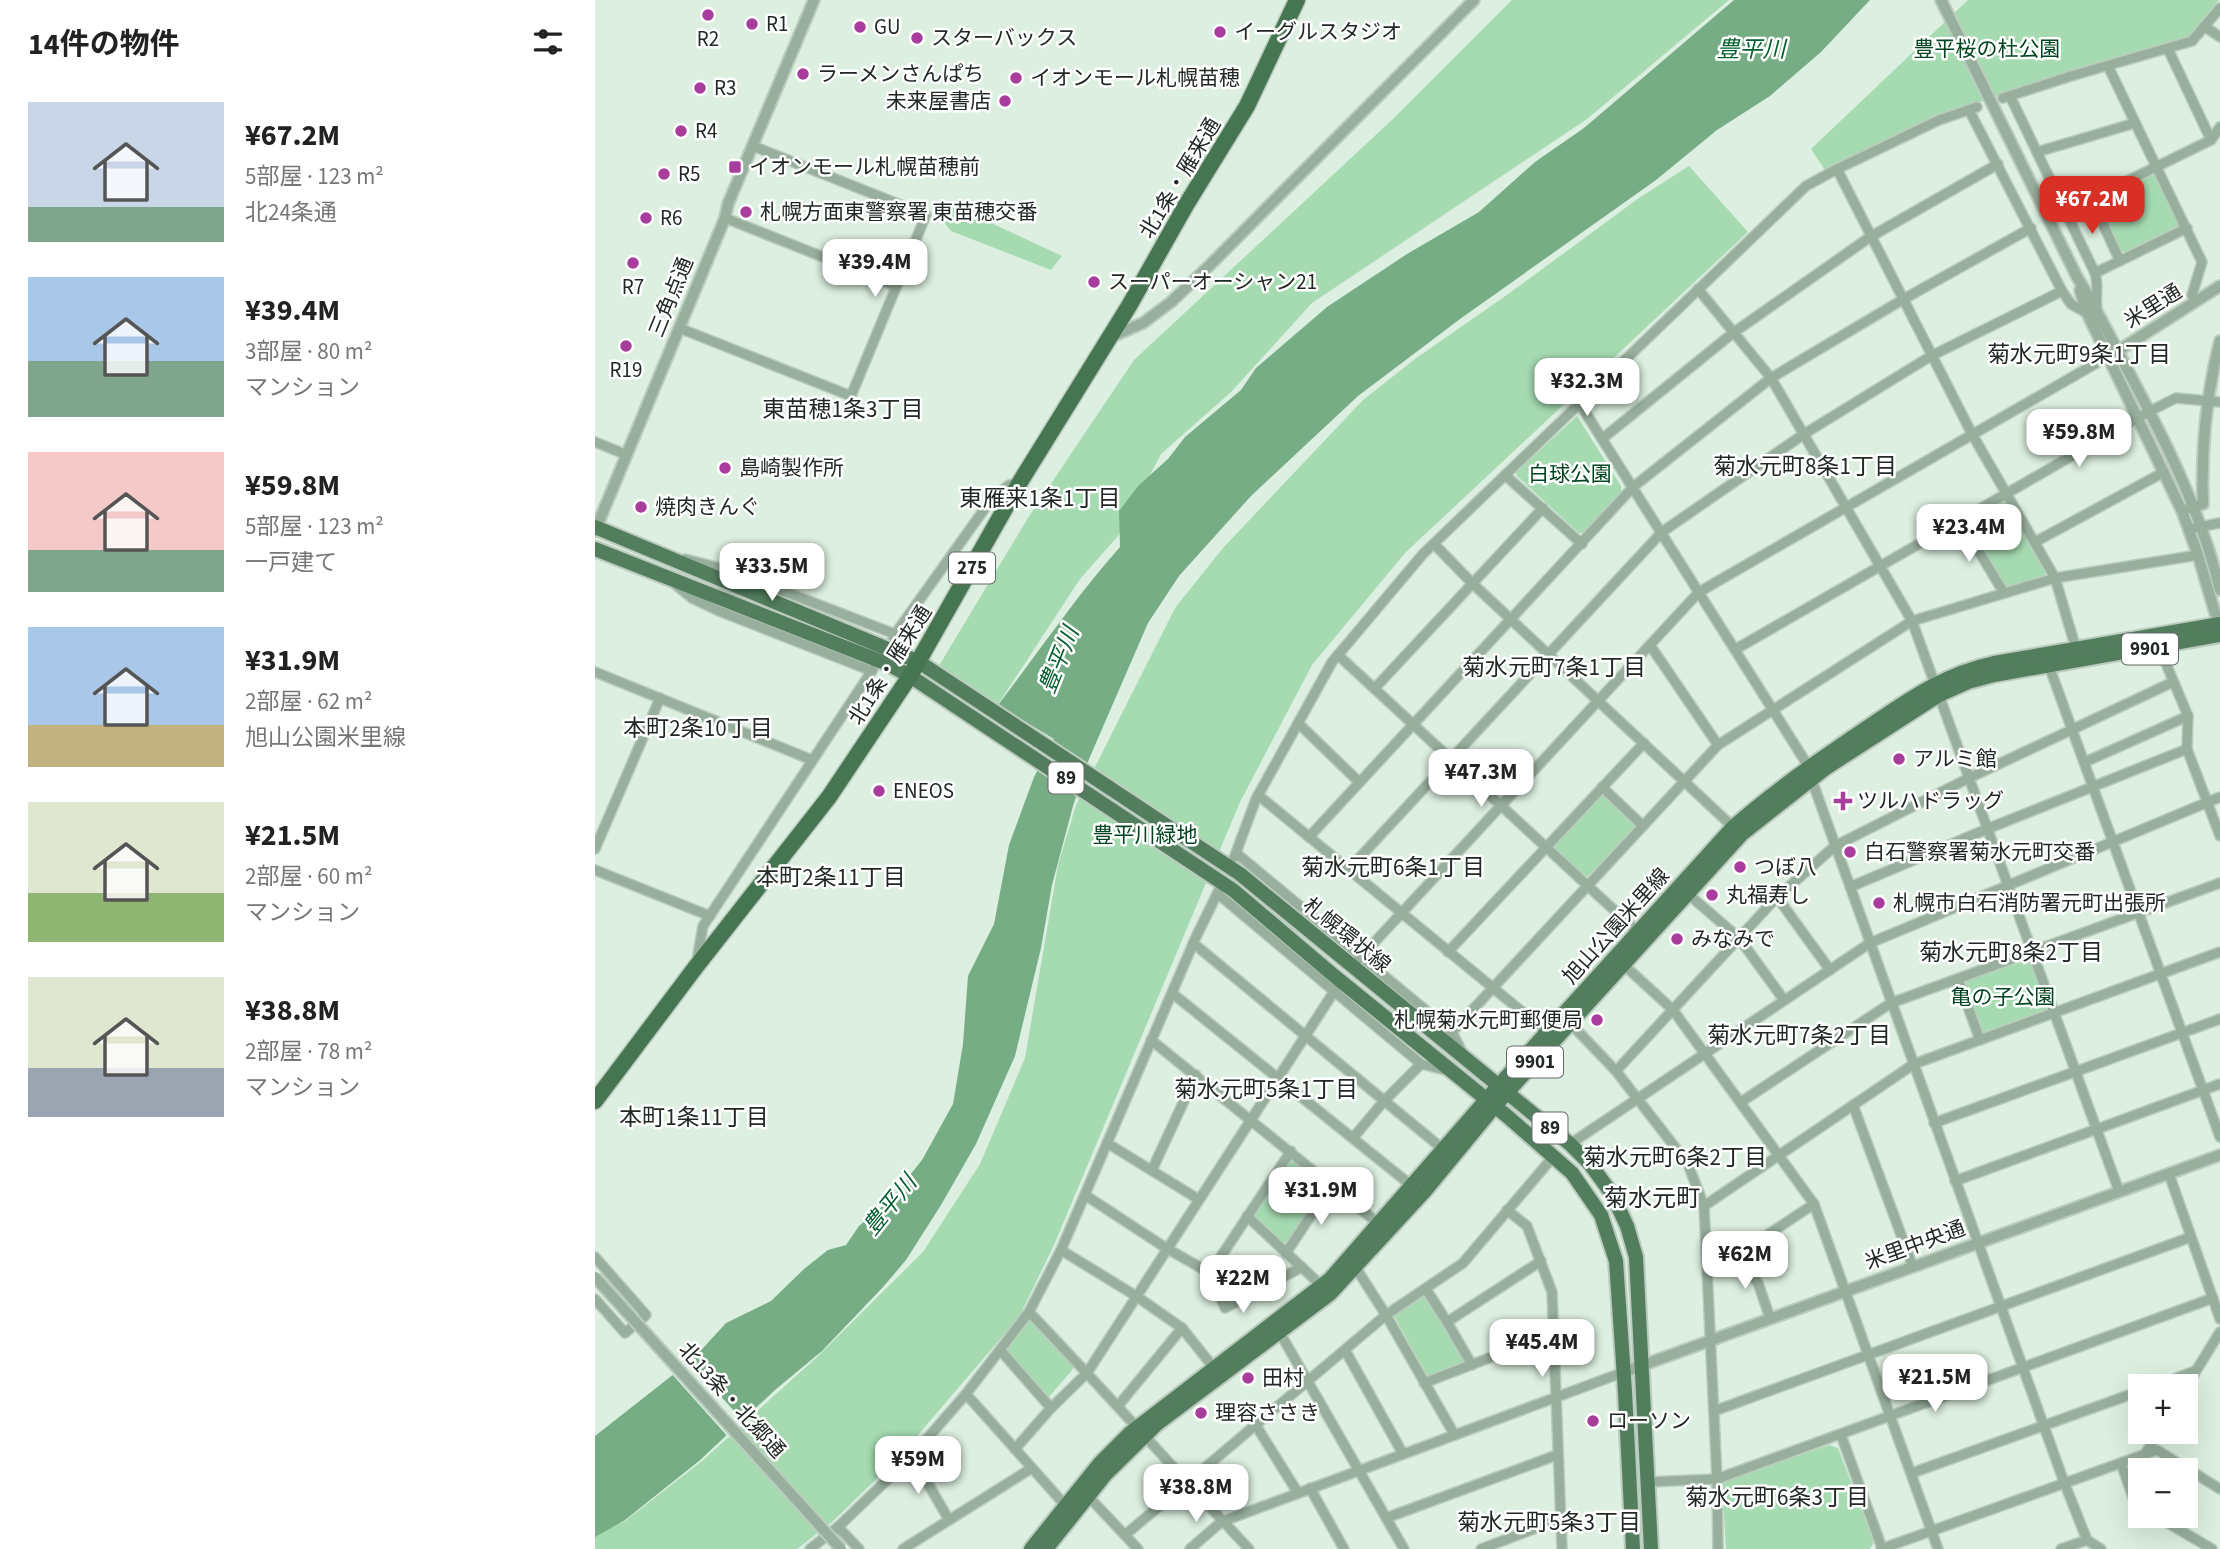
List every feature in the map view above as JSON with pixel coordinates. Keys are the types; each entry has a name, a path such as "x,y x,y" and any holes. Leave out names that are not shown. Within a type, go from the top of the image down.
{"highway":[{"name":"北1条・雁来通","path":"595,1101 829,797 915,669 1020,482 1129,306 1186,205 1247,106 1297,0"}],"main road":[{"name":"札幌環状線","path":"596,529 656,552 915,669 1233,890 1572,1172 1601,1215 1616,1261 1633,1549"},
{"name":"札幌環状線","path":"595,549 890,664 915,669"},
{"name":"旭山公園米里線","path":"1936,689 1994,675 2049,666 2078,655 2220,622"},
{"name":"旭山公園米里線","path":"1351,1263 1379,1224 1444,1150 1571,1024 1624,965 1642,937 1733,827 1765,799 1809,774 1936,689 1981,666 2159,647 2220,635"},
{"name":"札幌環状線","path":"943,689 1240,874 1570,1144 1605,1181 1627,1226 1636,1256 1651,1549"},
{"name":"旭山公園米里線","path":"1503,1089 1548,1034 1642,937 1688,894 1742,835 1809,774"},
{"name":"旭山公園米里線","path":"1046,1549 1141,1431 1280,1333 1425,1191 1490,1103"},
{"name":"旭山公園米里線","path":"1031,1549 1099,1464 1214,1368 1326,1290"}],"street":[{"name":"三角点通","path":"596,529 814,0"},
{"path":"1108,338 1143,323 1180,293 1474,0"},
{"path":"1941,0 2113,354 2138,418 2189,528 2220,622"},
{"path":"2092,311 2098,288 2095,274 2037,152 2007,97 2192,41 2220,8"},
{"path":"2204,26 2220,37"},
{"path":"2168,48 2211,140"},
{"path":"2108,66 2202,262 2192,295 2195,302"},
{"path":"1466,1060 1452,1032 1359,959 1235,855 1258,795 1338,655 1434,544 1806,186 1939,120 1973,108 2062,291 2071,304 2092,311"},
{"path":"2037,152 2135,123"},
{"path":"2064,212 2211,140 2220,127"},
{"path":"679,328 851,396 926,215 753,146"},
{"path":"1602,439 1733,333 1870,237 1998,164"},
{"path":"1837,169 1972,434 2055,578 2078,655"},
{"path":"2091,198 2120,261"},
{"path":"725,218 896,286"},
{"path":"1309,837 1633,487 1771,378 2031,228"},
{"path":"2095,274 2187,228"},
{"name":"米里通","path":"2113,354 2220,287"},
{"path":"1698,289 1771,378 1912,621 2119,1191"},
{"path":"1348,870 1662,532 1804,434 1931,356 2062,291"},
{"path":"2182,511 2203,504 2203,434 2220,341"},
{"path":"2113,354 2150,411 2194,507 2220,590"},
{"path":"1359,959 1699,592 2113,354"},
{"path":"1736,649 2150,411 2176,398 2220,402"},
{"path":"1580,404 1774,710 1809,774 2064,1482 2087,1540 2101,1549"},
{"path":"595,442 627,455"},
{"path":"2035,542 2164,472"},
{"path":"1506,476 1582,544"},
{"path":"656,552 728,570 893,636 993,497 1009,485 1020,482"},
{"path":"1375,688 1543,508"},
{"path":"1960,520 2004,593"},
{"path":"2189,528 2220,523"},
{"path":"1434,544 1473,584 1733,827"},
{"path":"1452,1032 1718,745 1912,621 2055,578 2199,555"},
{"path":"668,578 692,598 719,611 872,670 703,926 695,968"},
{"path":"1650,645 1718,745"},
{"path":"2159,647 2188,716 2187,749 2220,836"},
{"path":"1338,655 1642,937"},
{"path":"2049,666 2220,1137"},
{"path":"595,672 812,760"},
{"path":"1616,1071 1777,897 1835,846 1969,778 2173,682"},
{"path":"595,849 660,698"},
{"path":"2085,762 2188,716"},
{"path":"1298,723 1359,782"},
{"path":"1448,952 1644,743"},
{"path":"1850,887 2187,749"},
{"path":"1602,787 1643,826"},
{"path":"1258,795 1548,1034"},
{"path":"1570,1144 1870,943 2220,797"},
{"path":"595,870 710,916"},
{"path":"1741,1102 1891,1003 2220,883"},
{"path":"816,1547 912,1456 966,1394 1029,1312 1061,1250 1193,943 1218,892 1421,1064 1450,1072"},
{"path":"1688,894 1739,938 1784,1000"},
{"path":"1777,897 1830,970"},
{"path":"1193,943 1444,1150"},
{"path":"1704,1206 1914,1064 2220,952"},
{"path":"1624,965 1672,1010 1814,1204 1938,1549"},
{"path":"1958,979 1980,1040"},
{"path":"1015,1449 1087,1373 1335,989"},
{"path":"1172,993 1412,1186"},
{"path":"1934,1123 2220,1018"},
{"path":"1571,1024 1639,1098 1688,1164 1704,1206 1718,1549"},
{"path":"1151,1040 1379,1224"},
{"path":"1353,1138 1384,1101 1421,1064"},
{"path":"1152,1170 1196,1075"},
{"path":"1955,1181 2220,1084"},
{"path":"1853,1105 1913,1267"},
{"path":"1107,1143 1198,1199"},
{"path":"1210,1273 1291,1151"},
{"name":"米里中央通","path":"1624,1372 2220,1155"},
{"path":"1125,1535 1386,1315 1463,1263 1553,1157"},
{"path":"2169,1174 2220,1319"},
{"path":"1286,1253 1331,1185"},
{"path":"1085,1195 1210,1273 1225,1308 1302,1267"},
{"path":"1707,1275 1814,1204"},
{"path":"1507,1210 1527,1226 1552,1292 1562,1549"},
{"path":"1247,1216 1326,1290"},
{"path":"1714,1411 2191,1237"},
{"path":"1061,1250 1182,1328 1214,1368"},
{"path":"1738,1255 1758,1283 1770,1318"},
{"path":"595,1257 646,1315 625,1333 595,1298"},
{"path":"1447,1322 1541,1261"},
{"path":"1351,1263 1386,1315 1454,1434"},
{"name":"北13条・北郷通","path":"595,1278 841,1549"},
{"path":"1426,1289 1472,1364"},
{"path":"1648,1482 1717,1479 2213,1298"},
{"path":"1029,1312 1249,1549"},
{"path":"1118,1406 1182,1328"},
{"path":"2193,1374 2220,1332"},
{"path":"1280,1333 1404,1549"},
{"path":"1424,1383 1554,1333"},
{"path":"1345,1350 1403,1454"},
{"path":"1000,1351 1051,1408"},
{"path":"2187,1374 2195,1371"},
{"path":"1190,1549 1221,1521 1624,1372"},
{"path":"966,1394 1065,1504"},
{"path":"1912,1473 2128,1395"},
{"path":"1255,1424 1298,1493"},
{"path":"1841,1435 1881,1548 2157,1450 2220,1489"},
{"path":"2145,1454 2151,1444"},
{"path":"1386,1518 1557,1455"},
{"path":"912,1456 949,1520"},
{"path":"2121,1463 2128,1483"},
{"path":"903,1549 1032,1468"},
{"path":"1310,1489 1344,1549"},
{"path":"1087,1495 1138,1549"},
{"path":"1481,1549 1560,1519"},
{"path":"838,1527 859,1549"},
{"path":"2176,1528 2212,1549"},
{"path":"2061,1549 2087,1540"}],"green space":[{"path":"1512,0 1729,0 1587,119 1312,303 1231,392 1161,454 1118,536 1080,579 997,706 937,669 1028,518 1134,360 1394,118"},
{"name":"豊平桜の杜公園","path":"1968,0 2219,0 2188,37 1935,116 1825,170 1811,149"},
{"name":"豊平川緑地","path":"1689,166 1748,232 1405,553 1312,665 1240,802 1054,1245 1019,1317 899,1457 832,1522 797,1549 595,1549 595,1533 625,1521 702,1461 817,1357 923,1252 980,1164 1025,1058 1058,865 1076,805 1175,608 1223,548 1363,400 1415,359 1639,198"},
{"path":"2152,175 2156,176 2179,224 2178,227 2125,252 2121,251 2098,205 2099,201"},
{"path":"940,199 1062,256 1051,270 951,231 934,210"},
{"name":"白球公園","path":"1577,416 1621,486 1621,492 1583,533 1579,533 1517,476 1516,472"},
{"path":"2002,502 2006,503 2046,571 2044,576 2008,587 2004,586 1967,524 1967,521"},
{"path":"1601,795 1634,824 1635,828 1588,876 1583,877 1554,846"},
{"name":"亀の子公園","path":"2027,960 2031,962 2046,1010 1982,1032 1966,981"},
{"path":"1293,1159 1322,1185 1323,1189 1287,1242 1283,1243 1255,1219 1254,1214 1289,1160"},
{"path":"1425,1296 1466,1360 1430,1375 1427,1375 1394,1316"},
{"path":"1027,1321 1073,1365 1073,1369 1049,1397 1004,1349"},
{"path":"1829,1445 1838,1448 1874,1542 1870,1549 1726,1549 1722,1482"}],"water":[{"name":"豊平川","path":"1734,0 1870,0 1821,52 1770,96 1717,130 1656,180 1460,319 1358,396 1251,496 1179,576 1148,623 1089,759 1073,806 1052,885 1041,948 1015,1056 976,1144 941,1205 906,1260 822,1351 775,1390 699,1461 625,1520 595,1537 595,1436 693,1359 726,1323 771,1301 828,1250 846,1245 859,1226 890,1200 922,1160 953,1104 963,1044 968,976 994,924 1009,845 1034,777 1054,739 998,705 1120,547 1119,511 1139,485 1168,459 1185,437 1241,390 1256,368 1327,307 1407,254 1479,212 1535,162 1584,128"}],"pier":[{"path":"687,1359 745,1423 729,1438 670,1372"}],"place":[{"name":"R2","path":"708,15"},
{"name":"R1","path":"752,24"},
{"name":"GU","path":"860,27"},
{"name":"イーグルスタジオ","path":"1220,32"},
{"name":"スターバックス","path":"917,38"},
{"name":"ラーメンさんぱち","path":"803,74"},
{"name":"イオンモール札幌苗穂","path":"1016,78"},
{"name":"R3","path":"700,88"},
{"name":"未来屋書店","path":"1005,101"},
{"name":"R4","path":"681,131"},
{"name":"イオンモール札幌苗穂前","path":"735,167"},
{"name":"R5","path":"664,174"},
{"name":"札幌方面東警察署 東苗穂交番","path":"746,212"},
{"name":"R6","path":"646,218"},
{"name":"R7","path":"633,263"},
{"name":"スーパーオーシャン21","path":"1094,282"},
{"name":"R19","path":"626,346"},
{"name":"島崎製作所","path":"725,468"},
{"name":"焼肉きんぐ","path":"641,507"},
{"name":"アルミ館","path":"1899,759"},
{"name":"ENEOS","path":"879,791"},
{"name":"ツルハドラッグ","path":"1843,801"},
{"name":"白石警察署菊水元町交番","path":"1850,852"},
{"name":"つぼ八","path":"1740,867"},
{"name":"丸福寿し","path":"1712,895"},
{"name":"札幌市白石消防署元町出張所","path":"1879,903"},
{"name":"みなみで","path":"1677,939"},
{"name":"札幌菊水元町郵便局","path":"1597,1020"},
{"name":"田村","path":"1248,1378"},
{"name":"理容ささき","path":"1201,1413"},
{"name":"ローソン","path":"1593,1421"}],"district":[{"name":"菊水元町9条1丁目","path":"2079,354"},
{"name":"東苗穂1条3丁目","path":"843,409"},
{"name":"菊水元町8条1丁目","path":"1805,466"},
{"name":"東雁来1条1丁目","path":"1040,498"},
{"name":"菊水元町7条1丁目","path":"1554,667"},
{"name":"本町2条10丁目","path":"698,728"},
{"name":"菊水元町6条1丁目","path":"1393,867"},
{"name":"本町2条11丁目","path":"831,877"},
{"name":"菊水元町8条2丁目","path":"2011,952"},
{"name":"菊水元町7条2丁目","path":"1799,1035"},
{"name":"菊水元町5条1丁目","path":"1266,1089"},
{"name":"本町1条11丁目","path":"694,1117"},
{"name":"菊水元町6条2丁目","path":"1675,1157"},
{"name":"菊水元町","path":"1652,1198"},
{"name":"菊水元町6条3丁目","path":"1777,1497"},
{"name":"菊水元町5条3丁目","path":"1549,1522"}]}
